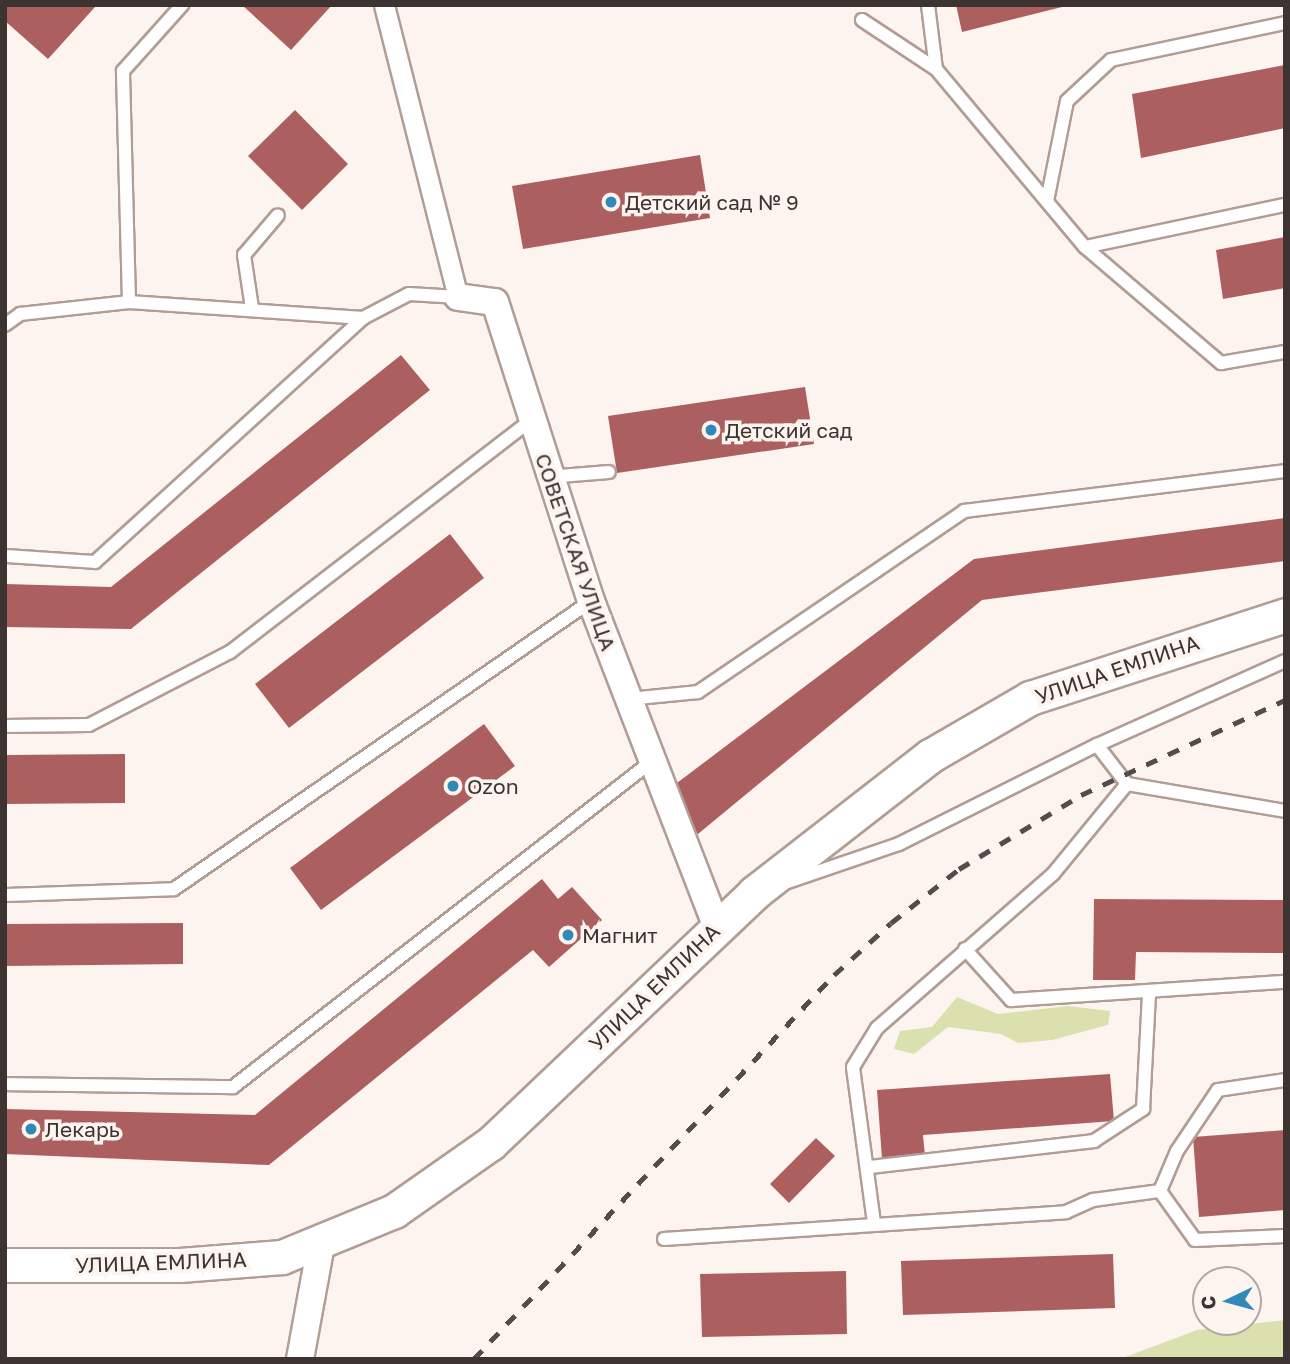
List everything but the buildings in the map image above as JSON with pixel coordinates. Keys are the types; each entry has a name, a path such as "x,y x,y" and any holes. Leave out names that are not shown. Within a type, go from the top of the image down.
{"street":[{"path":"383,5 458,297"},
{"name":"СОВЕТСКАЯ УЛИЦА","path":"458,297 495,302 548,477 591,601 717,927"},
{"name":"УЛИЦА ЕМЛИНА","path":"5,1265 180,1265 282,1256 321,1245 438,1185 491,1143 754,893 983,722 1137,659 1285,615"},
{"path":"300,1359 321,1245"}],"lane":[{"path":"129,302 123,71 182,5"},
{"path":"928,5 936,69"},
{"path":"862,20 936,69 1085,247 1221,363 1285,352"},
{"path":"1047,201 1067,101 1111,60 1285,23"},
{"path":"1085,247 1285,205"},
{"path":"252,308 244,255 278,215"},
{"name":"СОВЕТСКАЯ УЛИЦА","path":"5,556 95,562 363,318 410,294 458,297"},
{"path":"5,325 20,314 129,302 252,308 363,318"},
{"path":"5,726 89,725 230,652 531,420"},
{"path":"628,699 698,692 964,511 1285,471"},
{"path":"548,477 609,472"},
{"path":"5,895 174,889 591,601"},
{"path":"754,893 899,845 1097,744 1285,661"},
{"path":"1097,744 1127,784 1285,811"},
{"path":"5,1084 233,1087 651,762"},
{"path":"874,1223 870,1167 853,1067 877,1028 1053,874 1127,784"},
{"path":"965,949 1011,1000 1149,995 1285,982"},
{"path":"870,1167 1094,1141 1143,1109 1149,995"},
{"path":"1160,1191 1177,1151 1218,1090 1285,1080"},
{"path":"664,1239 1066,1212 1093,1200 1160,1191"},
{"path":"1160,1191 1195,1240 1285,1236"}],"green space":[{"path":"957,997 998,1014 1068,1006 1110,1011 1108,1025 1052,1040 1018,1043 1001,1034 948,1027 914,1054 894,1049 900,1031 932,1027"},
{"path":"1285,1320 1285,1359 1120,1359 1192,1332 1192,1336 1262,1336 1262,1323"}],"railway":[{"path":"474,1359 834,975 891,923 959,869 1081,795 1285,700"}],"place":[{"name":"Детский сад № 9","path":"611,202"},
{"name":"Детский сад","path":"711,430"},
{"name":"Ozon","path":"453,786"},
{"name":"Магнит","path":"568,935"},
{"name":"Лекарь","path":"31,1129"}]}
